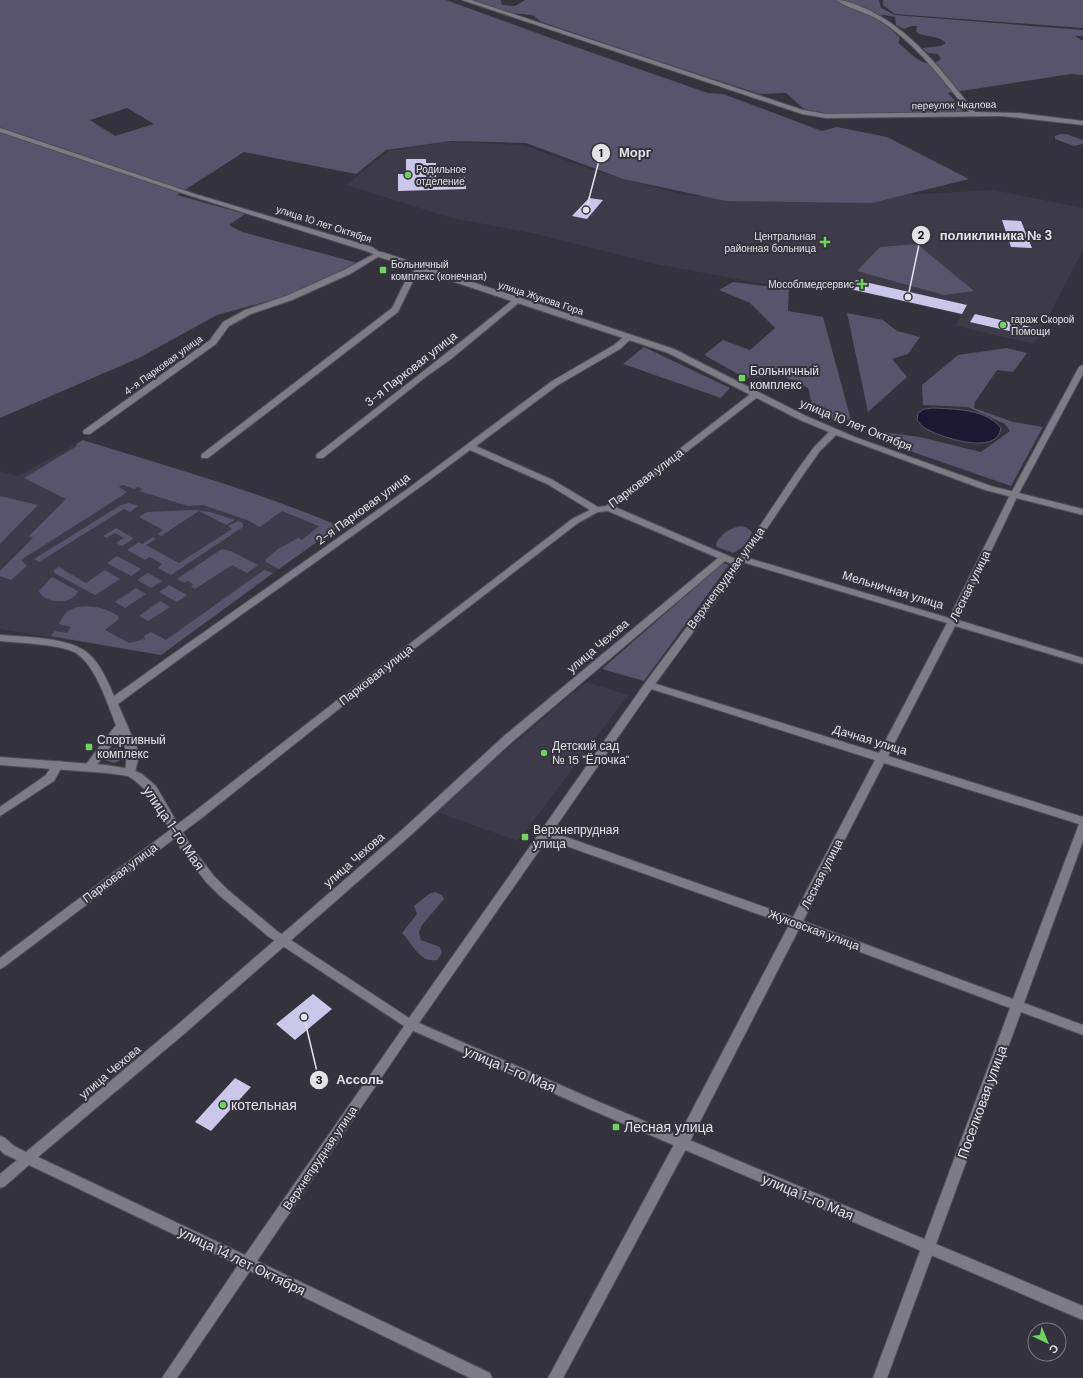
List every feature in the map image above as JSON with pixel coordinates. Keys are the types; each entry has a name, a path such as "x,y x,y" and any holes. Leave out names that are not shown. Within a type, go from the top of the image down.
{"street":[{"name":"переулок Чкалова","path":"465,0 802,112 826,116 973,114 1019,115 1083,123"},
{"path":"839,0 881,19 898,31 930,60 973,114"},
{"name":"улица 10 лет Октября","path":"0,130 193,195 369,249 379,254"},
{"name":"улица Жукова Гора","path":"379,254 517,301 629,336"},
{"name":"4-я Парковая улица","path":"87,432 213,342 226,324 248,312 289,298 347,272 379,254"},
{"path":"206,456 395,310 401,302 405,285 421,268"},
{"name":"3-я Парковая улица","path":"320,456 448,357 517,301"},
{"name":"улица 10 лет Октября","path":"629,336 671,351 834,432 943,472 1014,495 1083,512"},
{"name":"2-я Парковая улица","path":"112,703 173,658 409,492 554,383 617,346 629,336"},
{"name":"Лесная улица","path":"555,1378 682,1143 952,622 1014,495 1083,367"},
{"name":"Парковая улица","path":"0,964 176,831 575,521 596,510 609,508 756,394"},
{"name":"Верхнепрудная улица","path":"169,1378 411,1025 649,685 740,561 806,464 817,449 834,432"},
{"path":"470,447 544,478 596,510"},
{"name":"Мельничная улица","path":"609,508 724,557 1083,661"},
{"name":"улица Чехова","path":"0,1182 180,1030 407,832 508,739 724,557"},
{"path":"0,638 66,646 79,651 89,661 98,674 134,754 134,761 130,773"},
{"name":"Дачная улица","path":"649,685 1083,821"},
{"path":"88,768 121,725"},
{"name":"улица 1-го Мая","path":"0,761 88,768 130,773 138,777 152,789 186,848 210,879 241,909 282,940 411,1025 453,1045 1083,1313"},
{"path":"0,812 50,778 58,765"},
{"name":"Поселковая улица","path":"880,1378 1083,826"},
{"name":"Жуковская улица","path":"545,834 796,923 1083,1030"},
{"name":"улица 14 лет Октября","path":"0,1142 9,1150 27,1159 248,1263 485,1378"}],"shaded area":[{"path":"0,0 446,0 708,93 723,94 822,131 837,127 887,137 969,179 872,203 726,201 623,179 526,143 451,141 386,150 356,174 244,152 177,195 245,214 229,225 242,232 362,264 284,297 217,315 139,358 0,418","holes":["127,108 154,124 115,136 90,120"]},
{"path":"474,0 501,0 502,5 515,6 525,0 879,0 881,8 895,15 1083,30 1083,36 1075,36 1083,41 1083,75 1071,74 948,93 964,112 834,115 804,109 786,93 760,94 542,22 532,15 507,13","holes":["884,15 895,17 896,25 904,29 917,26 916,32 939,38 946,43 941,46 922,48 928,53 938,54 941,59 929,63 918,59 898,43 900,38 888,26 873,17"]},
{"path":"883,0 1083,0 1083,28 895,14 883,5"},
{"path":"1066,134 1083,140 1083,144 1074,146 1055,139 1055,136"},
{"name":"Центральная районная больница","path":"444,142 523,145 593,170 687,196 883,196 994,190 1083,208 1083,250 1034,344 956,326 961,315 845,289 759,283 656,264 532,233 452,218 346,185 389,151"},
{"path":"917,244 974,291 944,295 857,271 880,247"},
{"path":"733,282 789,289 788,311 823,317 851,420 835,421 813,408 808,388 781,375 745,378 704,355 723,340 750,350 775,328 750,303 719,290"},
{"path":"847,313 883,320 897,331 920,337 908,354 892,359 907,377 868,412"},
{"path":"644,347 730,388 721,398 623,364"},
{"path":"1007,348 1027,353 1013,372 997,370 975,402 974,408 1013,422 1043,427 1011,486 875,439 875,431 920,437 981,452 1010,431 1005,424 968,407 923,405 922,385 958,355"},
{"path":"933,408 970,411 987,417 1001,428 997,437 990,441 979,443 953,439 923,427 917,420 918,413 924,409"},
{"path":"83,440 248,491 339,526 161,655 0,629 0,471 18,476"},
{"path":"83,440 244,491 308,513 339,526 279,569 266,562 266,559 278,549 298,538 302,540 319,526 282,511 260,527 247,520 203,505 188,506 139,491 142,489 138,487 134,489 123,485 119,487 127,492 123,495 21,560 27,566 11,580 0,576 0,571 33,538 29,536 66,499 24,478 77,446 76,444"},
{"path":"0,496 38,505 0,544"},
{"path":"129,503 138,506 130,512 124,509 39,562 34,559 121,505"},
{"path":"194,510 210,512 235,520 226,525 199,511 161,536 158,534 163,530 139,517 147,512"},
{"path":"238,521 243,523 243,527 171,575 158,568 162,564 150,557 145,560 127,550 139,542 142,544 153,537 156,539 146,545 179,563 232,529 228,526"},
{"path":"740,526 746,527 752,532 742,547 733,553 717,547 717,541 722,535 732,528"},
{"path":"116,528 133,539 122,546 116,543 124,538 115,533 106,538 103,536"},
{"path":"222,549 231,551 258,565 247,573 232,565 195,589 191,587 193,584 187,581 185,583 177,579"},
{"path":"117,556 141,569 131,576 107,563"},
{"path":"723,563 729,565 644,681 602,669"},
{"path":"59,567 86,583 105,570 120,579 95,595 54,573 54,570"},
{"path":"264,570 273,573 161,655 51,636 55,631 67,633 71,627 59,624 63,617 71,609 85,606 107,610 118,616 119,619 105,630 129,643 145,639 144,636 151,632 166,640"},
{"path":"148,573 162,581 151,588 137,580"},
{"path":"52,577 78,592 75,596 64,601 47,598 39,591"},
{"path":"169,585 187,595 177,602 159,592"},
{"path":"136,588 146,594 125,608 115,602"},
{"path":"160,601 170,607 148,621 139,616"},
{"name":"Детский сад № 15 \"Ёлочка\"","path":"586,682 628,695 518,841 434,811"},
{"path":"117,748 125,752 123,759 114,763 105,760 104,755 110,749"},
{"path":"435,892 442,895 444,899 422,925 419,933 421,940 440,947 442,953 437,960 431,960 425,959 421,956 402,933 417,914 414,906 429,894"}],"building":[{"name":"Родильное отделение","path":"406,159 426,159 426,163 436,163 436,178 465,177 466,189 398,191 398,174 406,174"},
{"path":"589,198 603,200 587,219 572,216"},
{"path":"1002,220 1021,221 1032,248 1011,247"},
{"path":"856,280 967,305 962,314 850,289"},
{"name":"гараж Скорой Помощи","path":"975,314 1035,328 1031,336 970,322"},
{"path":"313,994 332,1009 295,1040 276,1024"},
{"name":"котельная","path":"235,1078 251,1087 211,1131 195,1122"}],"place":[{"name":"Родильное отделение","path":"408,175"},
{"name":"Морг","path":"586,210"},
{"name":"Центральная районная больница","path":"825,242"},
{"name":"Больничный комплекс (конечная)","path":"383,270"},
{"name":"Мособлмедсервис","path":"862,284"},
{"name":"поликлиника № 3","path":"908,297"},
{"name":"гараж Скорой Помощи","path":"1003,325"},
{"name":"Больничный комплекс","path":"742,378"},
{"name":"Спортивный комплекс","path":"89,747"},
{"name":"Детский сад № 15 \"Ёлочка\"","path":"544,753"},
{"name":"Верхнепрудная улица","path":"525,837"},
{"name":"Ассоль","path":"304,1017"},
{"name":"котельная","path":"223,1105"},
{"name":"Лесная улица","path":"616,1127"}]}
